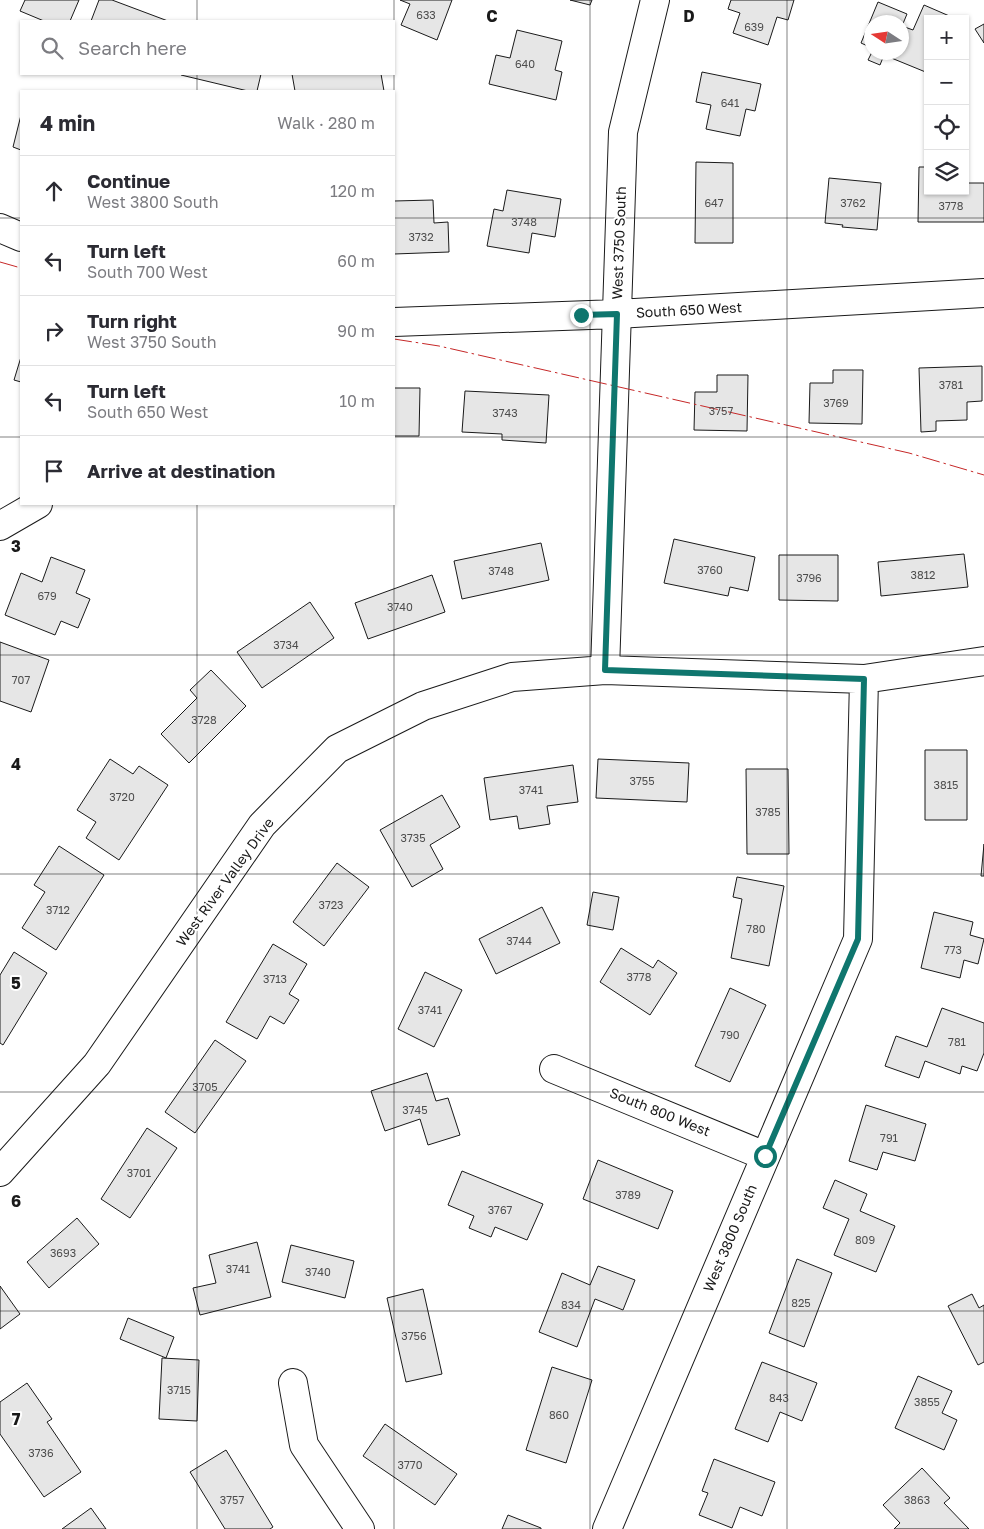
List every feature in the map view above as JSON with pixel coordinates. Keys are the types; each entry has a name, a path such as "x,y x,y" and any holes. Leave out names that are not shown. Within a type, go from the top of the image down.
{"street":[{"name":"West 3750 South","path":"605,670 623,132 655,0"},
{"path":"0,228 20,236"},
{"name":"South 650 West","path":"395,322 617,314 984,293"},
{"path":"0,526 36,505"},
{"name":"West River Valley Drive","path":"0,1172 97,1064 262,825 337,749 423,706 512,677 605,670 864,679 984,661"},
{"name":"West 3800 South","path":"607,1529 858,939 864,679"},
{"name":"South 800 West","path":"554,1069 765,1156"},
{"path":"293,1383 304,1445 360,1529"}],"building":[{"path":"25,0 79,0 70,20 42,20 20,11"},
{"path":"99,0 112,0 165,20 91,20"},
{"path":"400,0 452,0 437,40 401,25 410,4"},
{"path":"570,0 592,0 590,5"},
{"path":"731,0 794,0 788,20 777,17 768,45 733,33 740,13 728,9"},
{"path":"878,2 907,14 907,15 873,15"},
{"path":"924,5 947,15 924,15 924,71 896,60 909,60 909,29 913,30"},
{"path":"984,24 984,43 975,29"},
{"path":"517,30 562,41 555,70 562,72 556,100 489,84 496,55 510,58"},
{"path":"868,60 882,60 880,65"},
{"path":"702,72 761,84 755,111 746,109 740,136 706,129 711,105 696,102"},
{"path":"181,75 261,75 257,90 244,90"},
{"path":"292,75 381,75 384,90 295,90"},
{"path":"20,119 20,150 13,147"},
{"path":"696,162 733,163 733,243 695,243"},
{"path":"919,167 924,167 924,195 969,195 969,183 984,183 984,222 918,222"},
{"path":"829,178 881,183 877,230 842,227 843,225 825,223"},
{"path":"507,190 561,199 555,237 532,233 529,253 487,246 494,209 503,211"},
{"path":"433,200 434,223 448,222 449,252 395,254 395,201"},
{"path":"20,360 20,382 14,380"},
{"path":"982,366 982,401 967,402 967,420 936,421 936,431 921,432 919,368"},
{"path":"833,370 863,370 862,424 809,423 810,383 833,383"},
{"path":"717,375 748,375 747,431 694,430 695,392 717,392"},
{"path":"395,388 420,388 419,436 395,436"},
{"path":"465,391 549,395 546,443 502,440 502,434 462,432"},
{"path":"674,539 755,557 748,591 730,587 728,596 664,583"},
{"path":"541,543 549,580 462,599 454,561"},
{"path":"964,554 968,587 881,596 878,562"},
{"path":"779,555 838,555 838,601 779,600"},
{"path":"51,557 85,570 76,593 90,599 78,628 61,621 55,635 5,615 21,573 42,582"},
{"path":"432,575 445,612 368,639 355,603"},
{"path":"310,602 334,638 262,688 237,652"},
{"path":"0,642 49,660 31,712 0,701"},
{"path":"211,670 246,706 189,763 161,734 197,698 190,690"},
{"path":"925,750 967,750 967,820 925,820"},
{"path":"110,759 133,774 139,766 168,785 119,860 86,838 96,822 77,810"},
{"path":"598,759 689,763 687,802 596,798"},
{"path":"573,765 578,802 547,806 550,824 519,829 517,816 490,820 484,778"},
{"path":"746,769 788,769 789,854 747,854"},
{"path":"442,795 460,827 430,845 443,869 412,887 380,830"},
{"path":"984,844 984,876 981,876"},
{"path":"59,846 104,875 56,950 22,928 45,892 34,885"},
{"path":"337,863 369,887 324,946 293,922"},
{"path":"737,877 784,886 769,966 731,958 742,899 733,897"},
{"path":"593,892 619,897 613,930 587,925"},
{"path":"542,907 560,943 496,974 479,939"},
{"path":"934,912 973,922 970,935 984,939 978,964 964,960 960,978 921,968"},
{"path":"273,944 307,964 289,994 299,1000 284,1024 270,1016 257,1039 226,1022"},
{"path":"621,948 653,968 658,960 677,973 650,1015 600,982"},
{"path":"14,952 47,973 3,1045 0,1043 0,975"},
{"path":"425,972 462,990 434,1047 398,1029"},
{"path":"730,988 766,1005 730,1082 695,1066"},
{"path":"942,1008 984,1023 984,1053 977,1071 962,1066 960,1074 925,1061 919,1078 885,1066 896,1036 927,1047"},
{"path":"215,1040 246,1061 195,1133 165,1112"},
{"path":"427,1073 436,1101 448,1098 460,1135 428,1145 420,1119 385,1131 371,1091"},
{"path":"866,1105 926,1124 915,1161 883,1152 877,1170 849,1161"},
{"path":"147,1128 177,1148 130,1218 101,1199"},
{"path":"598,1160 673,1191 658,1229 583,1199"},
{"path":"462,1171 543,1204 527,1240 495,1227 491,1237 469,1228 474,1216 448,1205"},
{"path":"835,1180 867,1194 860,1211 895,1226 876,1272 834,1255 849,1219 823,1208"},
{"path":"77,1218 99,1244 49,1288 27,1262"},
{"path":"257,1242 271,1297 200,1315 193,1288 216,1283 209,1255"},
{"path":"291,1245 354,1261 345,1298 282,1282"},
{"path":"797,1259 832,1273 804,1347 769,1333"},
{"path":"598,1266 635,1280 623,1310 595,1299 577,1347 539,1332 562,1273 590,1285"},
{"path":"0,1286 20,1314 0,1329"},
{"path":"423,1289 442,1374 406,1382 387,1298"},
{"path":"972,1294 979,1308 984,1305 984,1362 978,1365 948,1306"},
{"path":"128,1318 174,1337 166,1358 120,1339"},
{"path":"162,1358 199,1360 197,1421 159,1419"},
{"path":"762,1362 817,1383 802,1421 780,1412 768,1442 735,1429"},
{"path":"552,1367 592,1380 566,1463 526,1450"},
{"path":"918,1376 952,1391 942,1413 957,1420 944,1450 895,1428"},
{"path":"27,1383 52,1419 47,1422 81,1472 44,1497 0,1434 0,1402"},
{"path":"385,1424 457,1474 435,1505 363,1456"},
{"path":"226,1450 273,1527 270,1529 225,1529 190,1472"},
{"path":"714,1459 775,1482 762,1516 740,1507 732,1528 699,1515 708,1493 702,1491"},
{"path":"922,1468 950,1498 944,1503 969,1529 894,1529 900,1523 883,1505"},
{"path":"91,1508 106,1529 62,1529"},
{"path":"508,1515 541,1528 541,1529 502,1529"}],"power":[{"path":"0,262 20,268"},
{"path":"395,339 439,346 909,453 984,475"}],"route":[{"path":"581,315 617,314 605,670 864,679 858,939 765,1156"}]}
